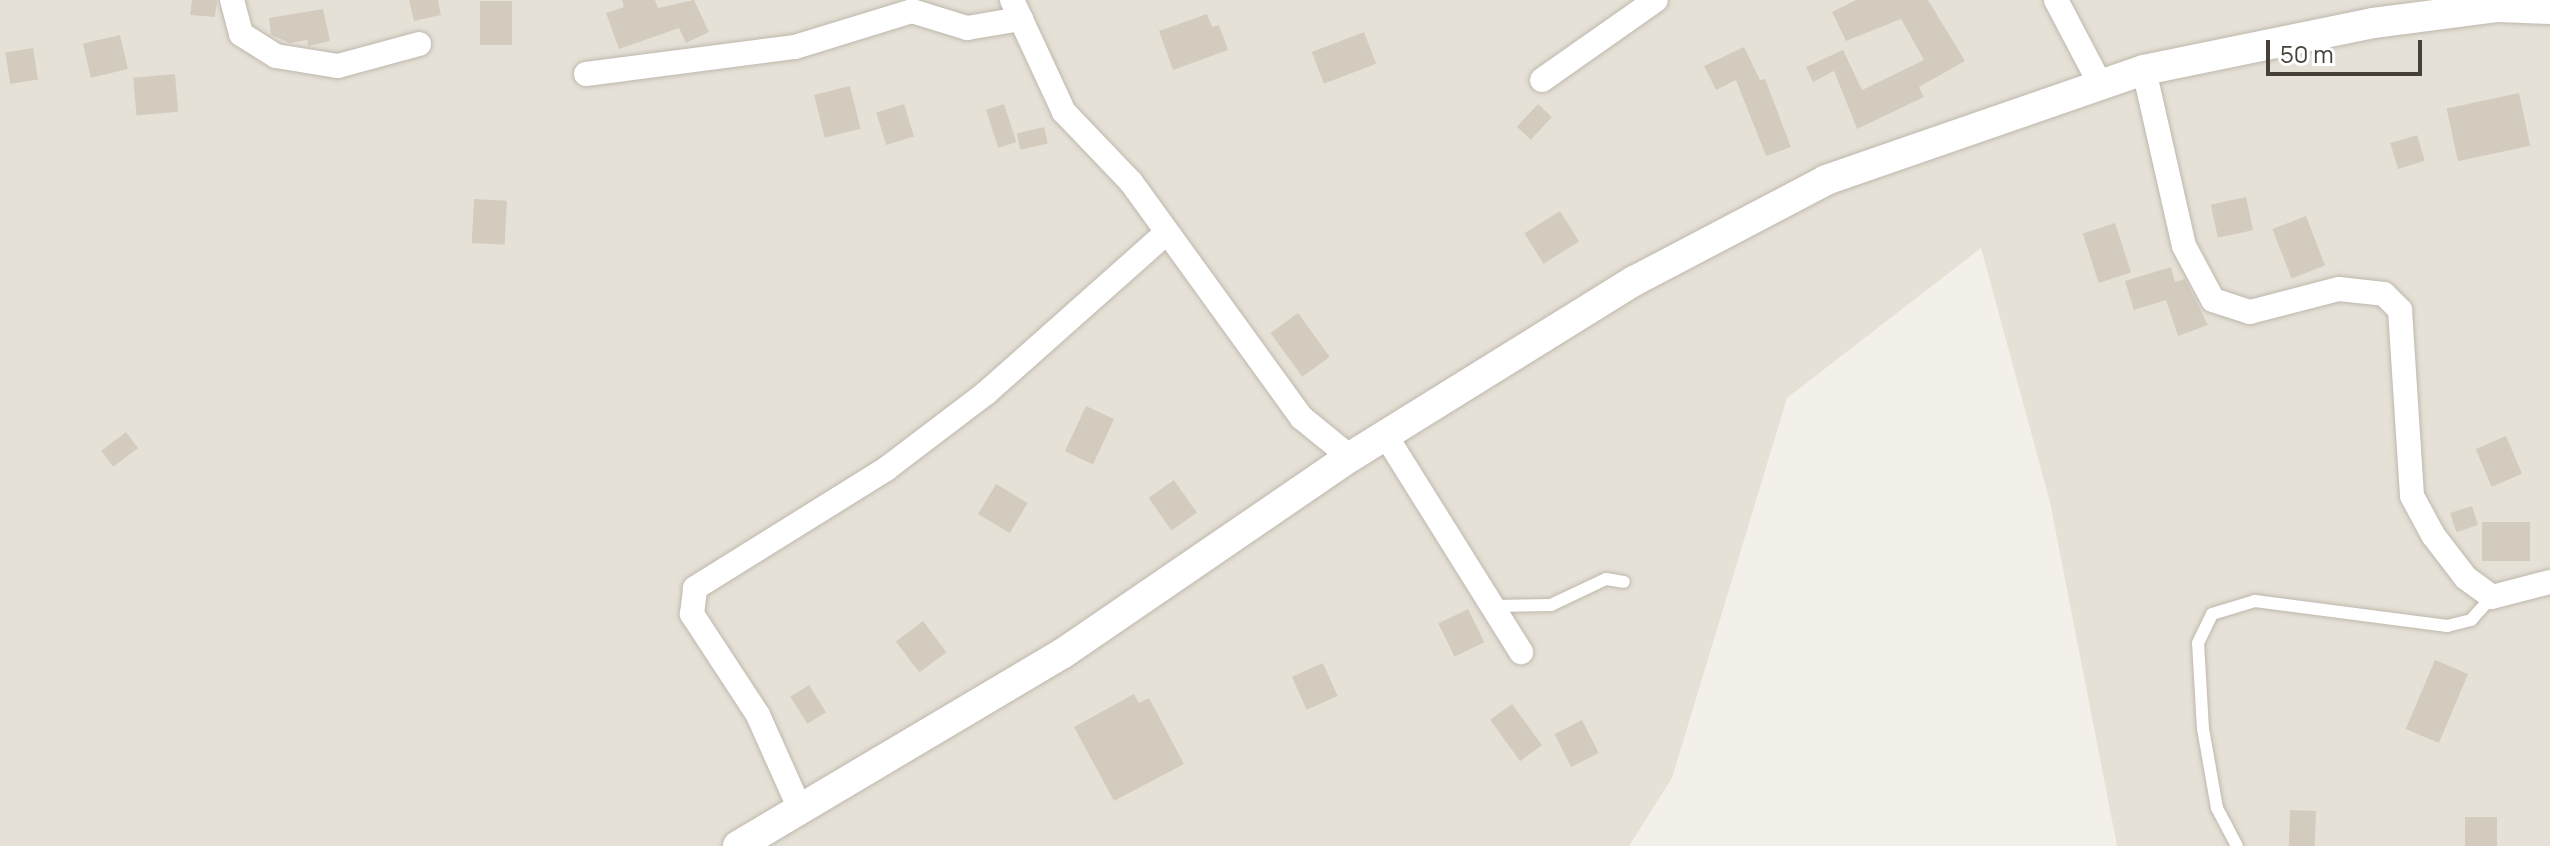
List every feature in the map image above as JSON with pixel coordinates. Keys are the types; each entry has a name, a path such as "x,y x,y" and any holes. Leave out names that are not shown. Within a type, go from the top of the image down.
{"street":[{"path":"232,0 241,34 276,56 338,66 419,44"},
{"path":"1542,80 1656,0"},
{"path":"2056,0 2099,82"},
{"path":"738,846 772,837 800,809 1062,654 1350,457 1634,281 1826,180 2099,82 2144,70 2373,23 2498,7 2550,9"},
{"path":"586,74 795,47 912,11 967,28 1016,10 1064,112 1131,182 1164,235 1302,418 1350,457"},
{"path":"2144,70 2184,246 2213,300 2250,312 2339,289 2384,294 2400,310 2412,496 2466,578 2492,597 2550,582"},
{"path":"800,809 758,715 692,614 695,588 886,469 974,403 1164,235"},
{"path":"1386,436 1521,652"}],"lane":[{"path":"1495,606 1551,605 1606,579 1624,582"},
{"path":"2237,846 2217,808 2203,729 2198,643 2212,614 2255,601 2447,626 2471,620 2492,597"}],"shaded area":[{"path":"0,0 2550,0 2550,846 2117,846 2050,502 1981,248 1787,398 1672,778 1629,846 0,846"}],"building":[{"path":"192,0 217,0 215,17 190,15"},
{"path":"409,0 438,0 441,15 414,21"},
{"path":"622,0 655,0 658,8 694,0 709,32 686,43 679,28 619,49 606,13 624,7"},
{"path":"1856,0 1928,0 1965,61 1919,87 1924,97 1857,129 1834,71 1813,82 1806,67 1843,50 1862,90 1924,60 1901,19 1846,41 1832,12"},
{"path":"480,1 512,1 512,45 480,45"},
{"path":"323,9 330,41 308,46 307,40 290,43 271,35 269,18"},
{"path":"1207,14 1212,27 1219,25 1228,50 1173,70 1159,31"},
{"path":"1364,32 1376,64 1324,84 1312,52"},
{"path":"120,35 128,69 91,78 83,44"},
{"path":"1744,47 1760,80 1765,79 1791,147 1766,156 1736,80 1716,90 1704,66"},
{"path":"33,48 38,80 10,84 5,52"},
{"path":"175,74 178,112 136,116 133,78"},
{"path":"850,86 861,129 825,138 814,95"},
{"path":"2519,93 2530,146 2458,161 2447,108"},
{"path":"904,104 914,137 886,145 876,112"},
{"path":"1004,104 1016,142 998,148 986,110"},
{"path":"1538,104 1552,117 1531,140 1517,127"},
{"path":"1044,127 1048,144 1021,150 1017,133"},
{"path":"2417,135 2425,161 2398,169 2390,143"},
{"path":"2246,197 2253,230 2218,238 2211,204"},
{"path":"474,199 507,201 505,245 472,243"},
{"path":"1560,211 1579,242 1543,264 1524,233"},
{"path":"2306,216 2325,265 2291,278 2272,229"},
{"path":"2115,223 2131,272 2099,283 2083,234"},
{"path":"2171,267 2175,282 2185,279 2208,325 2178,336 2166,300 2134,310 2125,281"},
{"path":"1298,313 1330,357 1302,377 1270,333"},
{"path":"1086,406 1114,419 1093,464 1065,451"},
{"path":"126,432 138,448 113,467 101,451"},
{"path":"2506,436 2522,474 2492,487 2476,449"},
{"path":"1174,480 1197,513 1172,531 1149,498"},
{"path":"996,484 1028,503 1010,533 978,514"},
{"path":"2472,506 2478,525 2456,532 2450,513"},
{"path":"2482,522 2530,522 2530,561 2482,561"},
{"path":"1468,609 1484,642 1455,657 1438,623"},
{"path":"923,621 946,652 919,673 896,641"},
{"path":"2435,660 2468,674 2439,743 2406,729"},
{"path":"1323,663 1338,696 1307,710 1292,677"},
{"path":"809,685 826,712 807,724 790,697"},
{"path":"1134,694 1139,703 1149,698 1184,764 1114,801 1074,727"},
{"path":"1512,704 1542,745 1520,761 1490,720"},
{"path":"1582,720 1599,753 1571,767 1554,734"},
{"path":"2290,810 2316,811 2315,846 2289,846"},
{"path":"2465,817 2497,817 2497,846 2465,846"}]}
